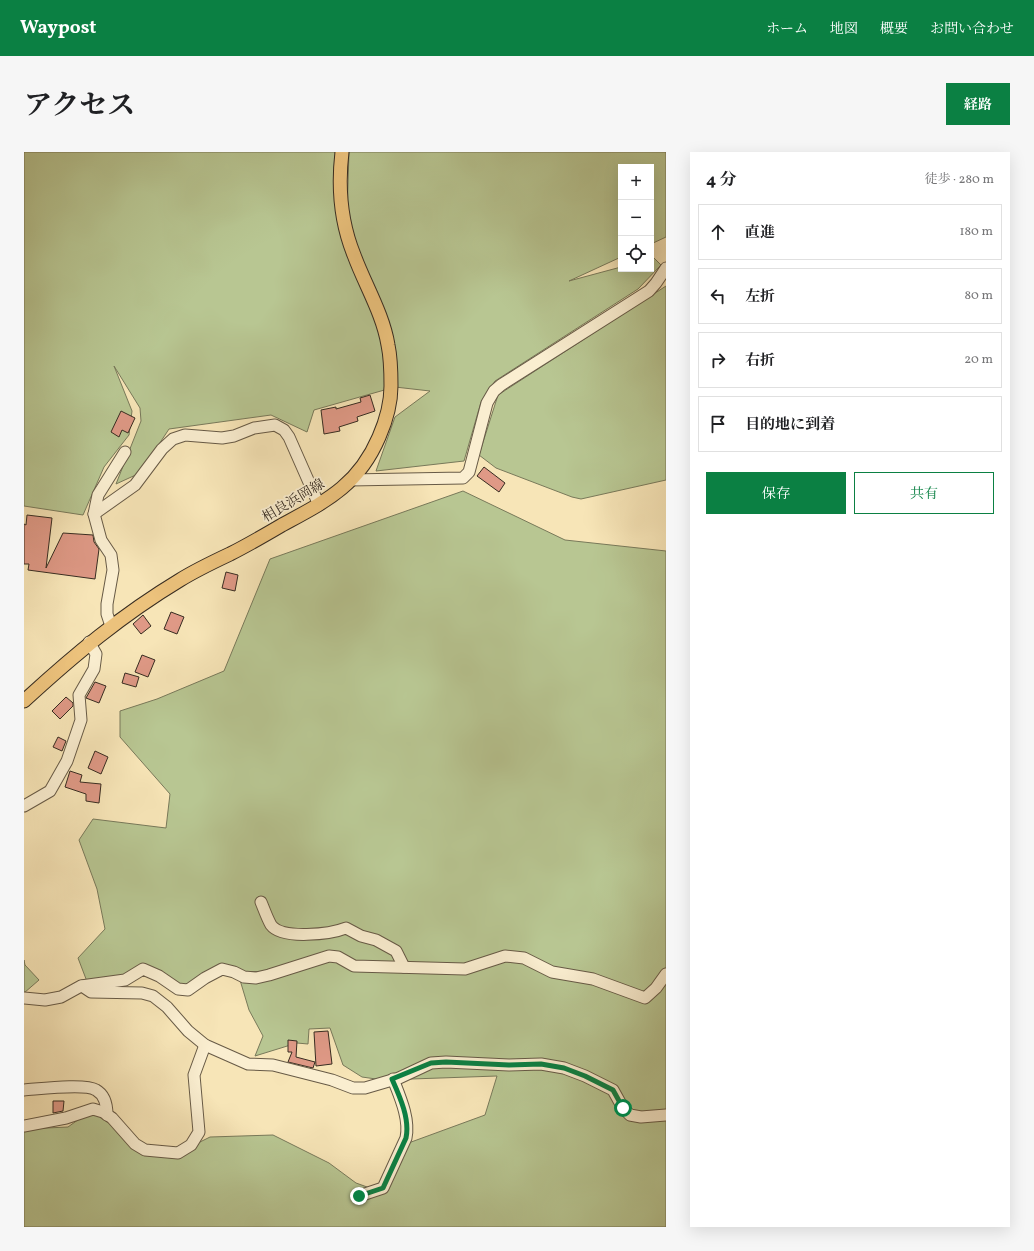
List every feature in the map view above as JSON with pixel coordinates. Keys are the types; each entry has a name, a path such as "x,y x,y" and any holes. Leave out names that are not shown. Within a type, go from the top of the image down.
{"main road":[{"name":"相良浜岡線","path":"24,701 89,642 181,579 242,548 319,505 341,490 363,467 372,453 388,411 391,389 391,369 388,345 383,326 353,254 345,227 341,194 342,152"}],"street":[{"path":"350,480 463,478 469,472 487,403 494,391 501,385 649,291 666,268"},
{"path":"94,514 135,485 162,448 173,439 185,435 222,438 234,436 254,428 275,425 284,430 289,437 319,505"},
{"path":"111,626 107,614 107,604 113,570 111,555 101,540 94,514 98,495 125,452"},
{"path":"24,806 50,791 66,761 81,720 79,695 94,668 96,654 89,642"},
{"path":"261,902 272,926 284,932 320,935 346,928 361,936 376,940 396,951 401,958 404,967"},
{"path":"24,998 45,1000 61,996 81,986 125,980 143,969 159,976 178,989 188,990 205,978 222,969 234,972 244,977 256,978 329,956 338,958 354,966 465,970 505,956 524,958 552,972 593,979 645,998 656,988 666,974"},
{"path":"81,986 91,992 142,992 153,996 167,1007 188,1031 205,1046 248,1064 273,1065 332,1080 353,1088 364,1088 392,1079 431,1063 446,1062 509,1065 541,1064 564,1068 578,1073 613,1090 623,1108 630,1115 641,1117 666,1115"},
{"path":"24,1126 66,1118 92,1109 112,1118 135,1144 146,1150 178,1153 191,1145 199,1132 194,1075 205,1046"},
{"path":"359,1196 383,1188 406,1138 408,1130 402,1103 392,1079"},
{"path":"24,1090 84,1087 96,1090 102,1095 107,1106 107,1115"}],"green space":[{"path":"24,152 345,152 347,216 349,152 666,152 666,237 654,243 654,164 618,164 618,258 569,281 618,268 618,272 654,272 654,258 661,265 638,289 495,381 481,402 464,461 376,471 395,417 430,391 395,387 314,410 307,432 271,415 169,429 140,473 116,484 141,421 140,408 114,366 132,411 129,435 104,467 83,515 24,506"},
{"path":"666,286 666,480 581,499 572,497 496,468 479,455 498,395"},
{"path":"463,491 565,540 666,551 666,1227 24,1227 24,1129 68,1127 93,1109 143,1153 178,1153 210,1137 273,1135 329,1163 356,1183 381,1192 403,1145 485,1115 497,1076 383,1080 362,1077 343,1065 330,1028 309,1029 308,1044 297,1043 255,1056 263,1036 249,1010 240,980 281,971 234,972 178,989 143,969 91,992 78,958 105,929 97,889 79,840 93,819 166,828 170,794 120,737 120,711 157,699 224,671 270,559"},
{"path":"24,960 25,965 39,980 24,993"}],"building":[{"path":"370,395 375,411 357,417 358,421 339,427 340,431 324,434 321,410 336,407 336,409 361,402 360,398"},
{"path":"121,411 135,418 128,433 122,430 119,437 111,432"},
{"path":"484,467 505,483 499,492 477,476"},
{"path":"27,515 52,518 46,568 63,533 93,535 94,542 99,549 95,579 28,570 29,564 24,564 24,524 26,525"},
{"path":"226,572 238,575 235,591 222,588"},
{"path":"171,612 184,617 177,634 164,629"},
{"path":"143,615 151,626 141,634 133,624"},
{"path":"142,655 155,660 148,677 135,672"},
{"path":"125,673 139,677 136,687 122,683"},
{"path":"95,682 106,686 99,703 86,698"},
{"path":"66,697 73,703 73,706 60,719 52,711"},
{"path":"58,737 66,741 62,751 53,747"},
{"path":"95,751 108,757 101,774 88,768"},
{"path":"70,771 82,775 80,782 101,784 99,803 86,801 86,794 65,787"},
{"path":"328,1031 332,1064 316,1066 314,1032"},
{"path":"288,1040 297,1041 296,1057 315,1062 313,1068 288,1062 292,1052 288,1052"},
{"path":"53,1101 64,1101 63,1111 53,1113"}],"route":[{"path":"359,1196 383,1188 406,1138 408,1130 402,1103 392,1079 399,1078 431,1063 446,1062 509,1065 541,1064 564,1068 585,1076 613,1090 623,1108"}]}
